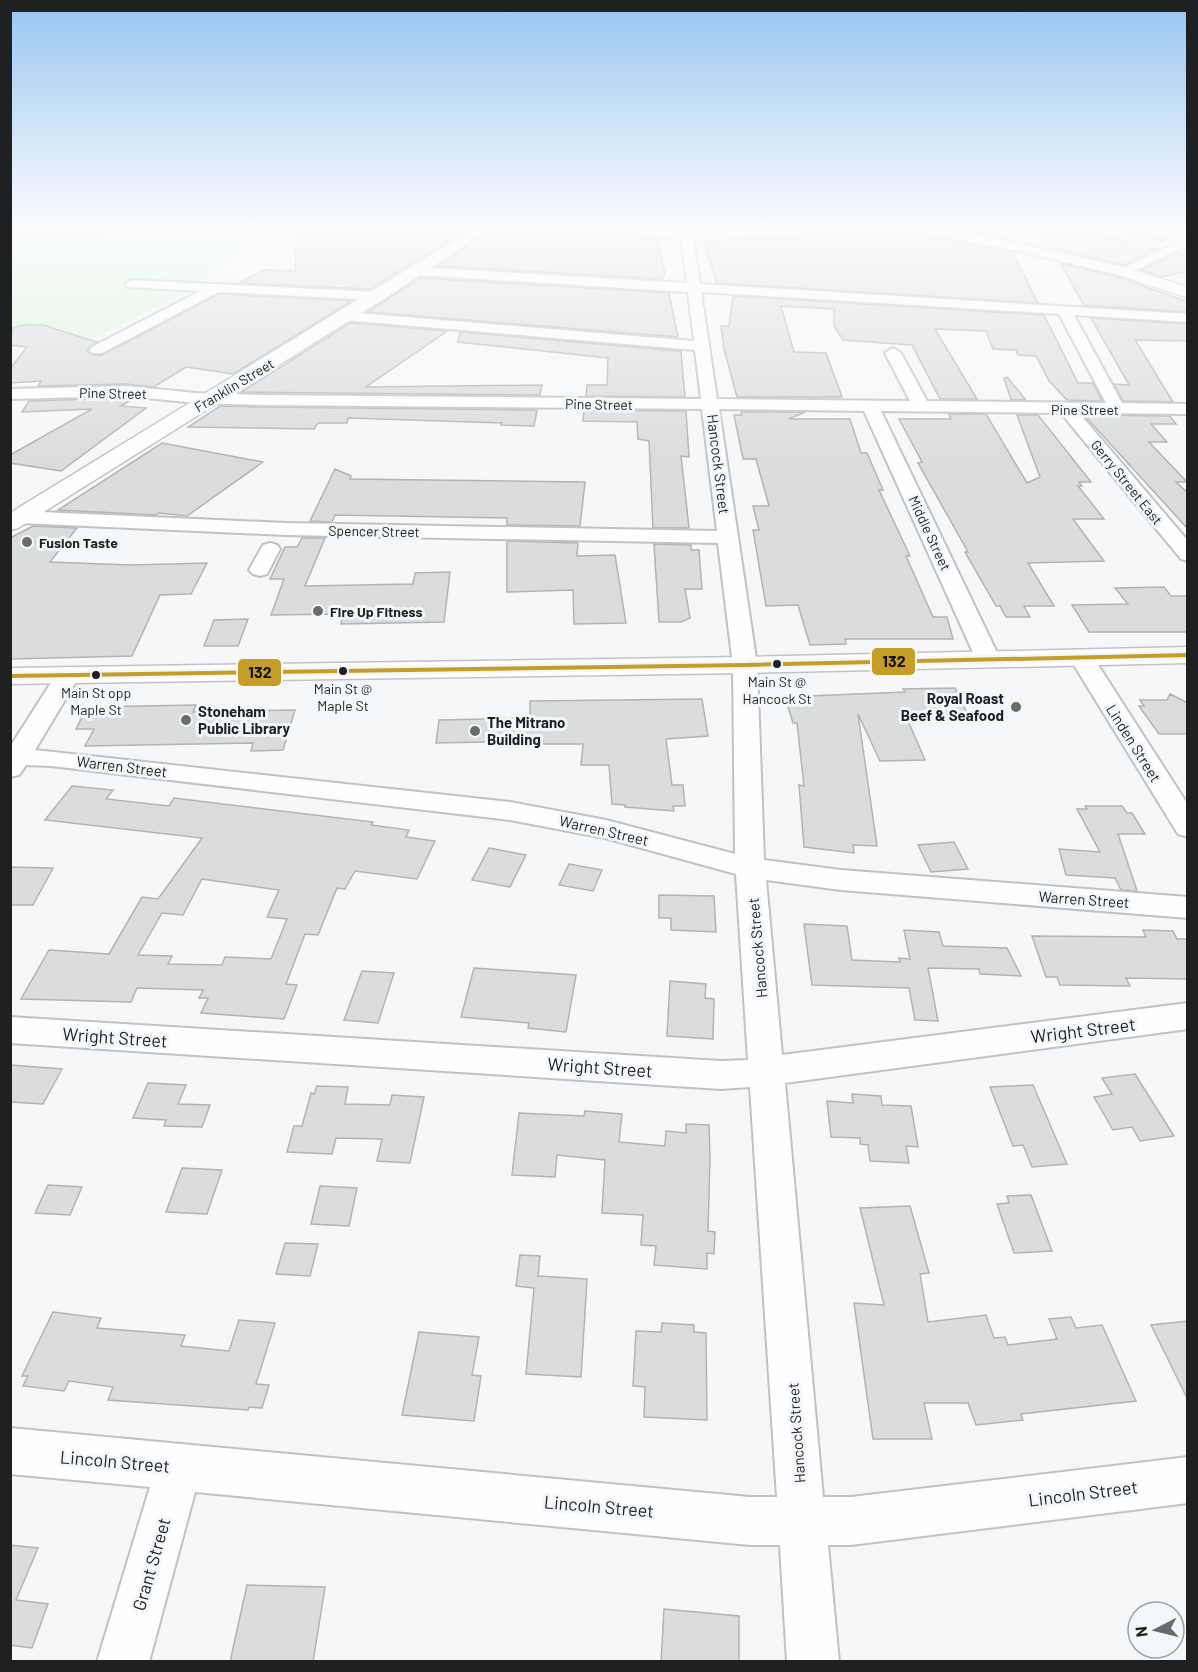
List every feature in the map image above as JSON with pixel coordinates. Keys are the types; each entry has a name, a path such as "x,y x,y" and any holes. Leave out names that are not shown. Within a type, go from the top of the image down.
{"main road":[{"name":"Franklin Street","path":"15,520 365,304"},
{"path":"10,676 745,665 1188,655"}],"street":[{"path":"97,350 186,304"},
{"name":"Hancock Street","path":"697,304 745,665 750,868 768,1071 813,1662"},
{"path":"964,304 1188,318"},
{"path":"1064,310 1117,409"},
{"path":"345,316 703,346"},
{"path":"893,353 922,408"},
{"name":"Pine Street","path":"10,394 120,390 212,399 711,406 1188,409"},
{"name":"Middle Street","path":"871,407 988,659"},
{"name":"Gerry Street East","path":"1067,409 1188,555"},
{"name":"Spencer Street","path":"15,520 274,529 728,537"},
{"path":"260,570 270,549"},
{"name":"Linden Street","path":"1081,657 1188,828"},
{"path":"15,763 68,675"},
{"name":"Warren Street","path":"15,763 63,759 510,811 606,830 750,868 840,880 1188,908"},
{"name":"Wright Street","path":"10,1030 721,1075 768,1071 1188,1016"},
{"name":"Lincoln Street","path":"10,1451 738,1520 802,1522 850,1521 1188,1480"},
{"name":"Grant Street","path":"123,1662 178,1467"}],"green space":[{"path":"11,304 163,304 93,339 42,325 11,328"}],"building":[{"path":"200,304 347,304 233,374 186,367 154,387 126,384 38,386 41,381 10,383 10,369 27,347 10,345 13,328 22,325 43,325 97,342 87,350 92,355 102,355"},
{"path":"380,304 671,304 678,337 368,312"},
{"path":"732,304 864,304 1044,315 1078,383 1093,383 1102,401 1067,400 1049,381 1036,356 1018,355 1016,350 993,349 986,331 935,329 977,399 940,399 912,345 843,340 834,326 834,309 781,306 794,352 826,353 842,397 737,397 724,349 721,326 729,326"},
{"path":"1188,304 1188,312 1084,305"},
{"path":"1091,318 1188,324 1188,341 1135,340 1173,402 1123,401 1114,384 1129,385"},
{"path":"350,323 447,331 366,387 542,385 540,395 241,392"},
{"path":"460,332 679,351 681,352 685,397 586,396 587,385 607,385 608,358 458,342"},
{"path":"1007,377 1026,400 1011,400 1004,378"},
{"path":"133,399 121,406 146,408 61,471 10,463 10,455 92,409 22,412 29,401"},
{"path":"220,406 537,410 534,426 348,418 347,423 318,423 314,429 188,427"},
{"path":"584,410 686,411 689,457 681,456 689,528 653,528 649,441 638,439 637,422 583,421"},
{"path":"741,412 805,412 789,419 850,419 861,453 867,453 883,490 879,490 910,556 906,556 933,617 947,617 953,639 845,639 846,644 810,645 798,605 766,606 753,530 759,530 753,506 769,506 756,459 743,459 734,415 742,415"},
{"path":"949,414 986,414 1027,483 1040,477 1017,415 1038,415 1091,482 1079,482 1082,486 1078,486 1104,519 1073,519 1104,561 1028,563 1054,606 1024,606 1030,617 1006,617 1000,606 996,606 965,552 968,552 918,463 922,462 899,419 951,419"},
{"path":"1084,415 1170,416 1176,424 1151,424 1167,442 1149,442 1187,482 1176,482 1188,493 1188,529"},
{"path":"162,443 263,462 187,516 58,510"},
{"path":"335,469 351,476 350,479 585,482 580,526 507,525 507,518 335,515 332,522 310,521"},
{"path":"33,526 77,528 50,562 130,565 207,563 191,594 160,595 132,656 10,659 10,538"},
{"path":"302,538 325,538 305,586 413,584 415,573 450,572 444,622 341,624 343,614 271,615 284,579 270,579 285,547 297,547"},
{"path":"507,541 578,543 577,556 615,555 626,623 574,624 573,590 507,592"},
{"path":"654,544 691,545 691,550 699,550 702,589 685,589 690,618 681,622 659,622"},
{"path":"1164,587 1171,596 1188,596 1188,632 1089,632 1072,605 1128,604 1115,588"},
{"path":"248,619 238,646 204,646 214,620"},
{"path":"955,688 968,715 906,716 925,760 880,761 858,714 877,846 853,845 854,853 804,847 799,785 804,786 797,723 793,723 785,697"},
{"path":"1170,694 1188,703 1188,734 1159,734 1139,706 1144,706 1140,700 1167,700"},
{"path":"702,699 708,736 666,739 672,785 683,785 685,806 673,806 674,811 612,804 609,765 581,765 583,744 543,744 543,741 436,743 439,720 530,718 530,701"},
{"name":"Stoneham Public Library","path":"196,705 193,712 295,710 283,750 251,751 253,743 85,746 94,729 76,729 87,707"},
{"path":"72,786 113,790 106,799 169,806 174,798 373,822 371,825 409,830 406,837 435,841 417,879 355,871 345,889 337,888 318,935 305,934 286,984 297,985 284,1019 201,1013 208,998 199,998 203,990 137,988 131,1002 21,999 49,950 109,954 142,897 158,899 202,838 45,820","holes":["202,879 279,890 267,917 287,919 271,959 225,957 222,965 168,964 172,956 138,955 162,913 183,915"]},
{"path":"1085,806 1122,806 1127,813 1132,813 1145,834 1118,834 1137,891 1121,890 1115,878 1066,875 1059,849 1100,852 1077,809 1087,809"},
{"path":"954,842 968,869 931,872 918,845"},
{"path":"489,848 526,855 510,887 472,880"},
{"path":"569,864 602,870 593,891 559,885"},
{"path":"10,867 53,868 33,905 10,905"},
{"path":"659,895 714,896 716,932 671,930 671,918 659,918"},
{"path":"804,924 847,926 852,960 900,962 899,958 910,959 904,930 939,932 943,946 1007,948 1021,976 980,974 979,969 928,968 938,1021 915,1020 909,988 812,985"},
{"path":"1143,930 1173,931 1177,939 1188,939 1188,979 1126,978 1130,986 1060,985 1057,977 1046,977 1032,936 1146,937"},
{"path":"474,968 576,975 566,1032 528,1028 529,1023 461,1017"},
{"path":"362,971 394,973 378,1023 344,1020"},
{"path":"670,981 706,984 705,998 714,999 713,1039 667,1036"},
{"path":"10,1065 62,1069 43,1104 10,1102"},
{"path":"1135,1074 1174,1136 1140,1141 1132,1127 1113,1130 1094,1097 1112,1094 1102,1078"},
{"path":"148,1083 186,1085 178,1104 210,1105 202,1127 164,1126 166,1120 133,1118"},
{"path":"1033,1085 1067,1164 1032,1167 1023,1145 1013,1146 990,1087"},
{"path":"317,1086 348,1087 345,1104 390,1105 392,1095 424,1097 410,1163 377,1161 382,1139 336,1138 332,1154 287,1152 294,1126 302,1126 311,1093 314,1094"},
{"path":"852,1094 881,1096 882,1105 911,1106 918,1147 906,1146 909,1163 870,1161 868,1145 860,1144 860,1138 831,1137 827,1101 853,1103"},
{"path":"585,1111 622,1114 619,1142 665,1146 666,1131 686,1133 686,1124 709,1125 708,1231 715,1232 714,1254 707,1253 707,1269 654,1265 656,1246 641,1245 643,1215 602,1213 605,1160 557,1155 555,1177 512,1175 519,1113 584,1116"},
{"path":"182,1168 222,1170 207,1214 166,1212"},
{"path":"48,1185 82,1187 70,1215 35,1213"},
{"path":"320,1186 357,1188 349,1226 311,1224"},
{"path":"1031,1195 1052,1251 1014,1253 997,1204 1009,1203 1007,1196"},
{"path":"910,1206 929,1273 920,1274 928,1322 986,1315 994,1338 1005,1337 1008,1345 1057,1339 1049,1319 1071,1317 1076,1328 1102,1325 1136,1401 1021,1414 1023,1420 976,1425 968,1403 924,1403 932,1439 873,1439 854,1303 884,1305 860,1208"},
{"path":"285,1243 318,1244 310,1276 276,1274"},
{"path":"520,1255 540,1256 538,1276 587,1279 581,1377 526,1374 534,1288 516,1286"},
{"path":"53,1312 101,1318 97,1328 185,1335 181,1346 229,1351 239,1320 275,1323 256,1384 269,1385 262,1408 249,1407 248,1410 108,1400 113,1387 69,1381 64,1391 23,1386 28,1376 22,1376"},
{"path":"1188,1321 1188,1400 1151,1325"},
{"path":"662,1323 694,1325 694,1332 706,1333 707,1420 644,1417 645,1387 633,1386 636,1331 661,1332"},
{"path":"419,1332 479,1337 472,1375 481,1376 474,1421 402,1415"},
{"path":"10,1545 38,1548 16,1600 48,1604 32,1648 10,1645"},
{"path":"247,1585 325,1587 313,1662 230,1662"},
{"path":"664,1609 739,1616 739,1662 661,1662"}],"transit line":[{"name":"132","path":"10,676 745,665 1188,655"}],"place":[{"name":"Fusion Taste","path":"27,542"},
{"name":"Fire Up Fitness","path":"318,611"},
{"name":"Main St @ Hancock St","path":"777,664"},
{"name":"Main St @ Maple St","path":"343,671"},
{"name":"Main St opp Maple St","path":"96,675"},
{"name":"Royal Roast Beef & Seafood","path":"1016,707"},
{"name":"Stoneham Public Library","path":"186,720"},
{"name":"The Mitrano Building","path":"475,731"}]}
